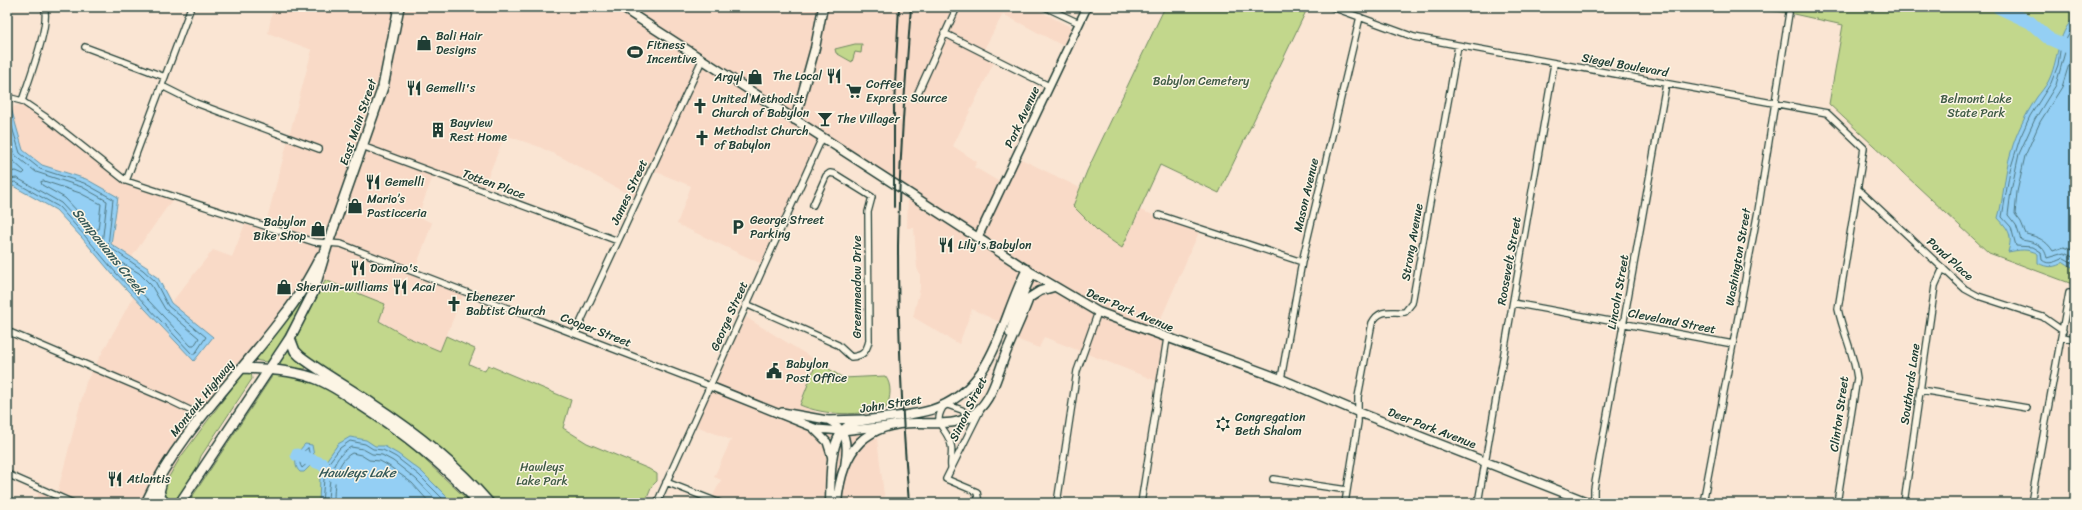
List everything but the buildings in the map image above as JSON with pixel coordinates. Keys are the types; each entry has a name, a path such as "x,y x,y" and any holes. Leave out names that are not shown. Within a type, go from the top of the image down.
{"main road":[{"name":"East Main Street","path":"269,369 290,338 313,293 328,243 386,75 399,7"},
{"name":"Deer Park Avenue","path":"621,7 635,11 702,60 1054,287 1098,312 1280,379 1358,412 1590,503"},
{"path":"795,120 815,48 824,7"},
{"name":"East Main Street","path":"286,314 328,243"},
{"name":"Simon Street","path":"1008,348 1030,271"},
{"name":"Simon Street","path":"945,404 961,393 980,376 992,354 1030,271"},
{"name":"Simon Street","path":"982,408 992,390 1029,298 1040,290 1054,287"},
{"name":"Montauk Highway","path":"146,503 168,462 202,416 286,314"},
{"path":"290,338 293,348 300,356 412,432 460,473 489,503"},
{"path":"242,368 269,369 316,379 351,398 381,418 422,450 479,503"},
{"path":"180,503 269,369"},
{"name":"John Street","path":"842,431 850,424 873,418 926,411 945,404"},
{"name":"Cooper Street","path":"889,426 913,423 939,424 958,422 970,417 982,408"},
{"name":"John Street","path":"837,503 845,464 862,440 889,426"},
{"path":"830,503 832,464 836,441 842,431"},
{"path":"156,503 158,490 168,462"},
{"path":"158,490 165,503"}],"street":[{"path":"44,7 47,14"},
{"path":"22,101 49,7"},
{"path":"7,97 22,101 73,137 126,181 191,7"},
{"path":"916,97 944,32 957,7"},
{"path":"1045,7 1079,23"},
{"name":"Park Avenue","path":"978,237 1087,7"},
{"name":"Siegel Boulevard","path":"1332,7 1414,37 1554,64 1775,102 1827,113 1864,148 1858,189"},
{"name":"Washington Street","path":"1703,503 1733,344 1789,13"},
{"name":"Mason Avenue","path":"1280,379 1302,262 1360,17"},
{"path":"944,32 1049,86"},
{"name":"Strong Avenue","path":"1358,412 1358,397 1372,323 1376,316 1382,312 1405,312 1412,303 1458,46"},
{"path":"85,48 165,77"},
{"name":"James Street","path":"575,334 702,60"},
{"name":"Roosevelt Street","path":"1478,503 1554,64"},
{"name":"Lincoln Street","path":"1594,503 1594,489 1666,84"},
{"path":"162,86 196,103 319,149"},
{"name":"George Street","path":"657,503 822,138"},
{"name":"Totten Place","path":"362,146 618,241"},
{"name":"Greenmeadow Drive","path":"746,304 838,345 851,357 866,352 869,341 868,212 872,197 835,174 830,173 826,176 813,205"},
{"name":"Cooper Street","path":"126,181 314,242 341,244 710,386 812,427 842,431 889,426"},
{"name":"Pond Place","path":"1858,189 1966,289 1978,296 2043,317 2062,334 2075,339"},
{"name":"Clinton Street","path":"1837,503 1857,378 1855,362 1842,329 1838,309 1858,189"},
{"path":"1159,215 1302,262"},
{"name":"Southards Lane","path":"1904,503 1935,286 1943,268"},
{"path":"2031,503 2069,293"},
{"name":"Cleveland Street","path":"1513,303 1733,344"},
{"path":"1057,503 1077,371 1098,312"},
{"path":"7,331 202,416"},
{"path":"1141,503 1167,338"},
{"path":"1921,390 2027,408"},
{"path":"951,467 950,441 939,424 939,415 945,404 957,407 970,417 972,426"},
{"name":"Cooper Street","path":"765,408 827,420 873,418"},
{"name":"Simon Street","path":"979,503 977,492 946,479 951,467 957,460 972,426 982,408"},
{"path":"1345,503 1358,412"},
{"path":"827,420 842,431"},
{"path":"812,427 827,442 832,464"},
{"name":"John Street","path":"842,431 847,444 845,464"},
{"path":"7,474 73,503"},
{"path":"1273,479 1347,490"},
{"path":"666,482 720,503"}],"shaded area":[{"path":"273,7 1032,7 1076,30 1067,48 1003,14 983,51 997,56 953,146 977,162 974,167 1003,184 1017,157 1080,188 1073,206 1122,247 1140,210 1199,232 1155,332 1167,337 1162,383 1044,337 1039,348 1016,339 1018,331 972,309 959,344 913,317 920,288 920,275 917,268 914,228 907,228 908,195 822,139 764,265 677,224 691,186 649,169 638,200 563,158 537,146 505,135 482,191 434,173 418,216 432,223 415,270 465,290 440,351 409,338 379,321 384,304 318,278 329,252 284,313 200,412 164,503 36,503 39,491 56,498 86,382 133,297 194,361 212,337 171,303 213,250 232,257 245,224 264,230 312,50 268,33"},
{"path":"22,103 126,185 172,200 131,258 111,244 118,197 86,179 42,165 23,150 11,108"},
{"path":"739,313 817,361 800,405 877,439 885,503 725,503 712,498 721,480 714,477 731,440 694,425"}],"green space":[{"name":"Babylon Cemetery","path":"1165,7 1308,7 1219,193 1160,165 1122,248 1099,232 1073,206 1087,171"},
{"name":"Belmont Lake State Park","path":"1747,7 2075,7 2075,285 1989,253 1829,104 1843,25 1789,13"},
{"path":"855,44 862,44 861,53 855,52 852,62 836,53 835,49"},
{"name":"Hawleys Lake Park","path":"325,280 385,304 379,321 409,338 440,351 446,336 475,349 469,364 485,371 488,365 571,400 563,428 587,443 649,469 657,474 657,481 652,486 645,503 496,503 428,440 353,386 301,354 295,343 297,337 294,336 318,292 321,292"},
{"path":"304,295 300,307 270,361 266,362 254,360"},
{"path":"288,348 291,355 306,367 305,369 281,366 280,363 277,365"},
{"path":"817,361 843,378 885,376 890,387 889,400 886,408 876,411 843,414 810,409 800,405"},
{"path":"248,371 251,372 252,379 201,456 196,470 176,500 172,502 164,500 164,485 180,458 243,373"},
{"path":"277,374 314,381 365,412 411,447 471,503 188,503 273,375"}],"water":[{"path":"2075,17 2075,269 2064,262 2054,266 2041,265 2038,263 2038,254 2031,251 2020,250 2008,252 2010,241 2009,233 1998,218 2002,202 2005,177 2013,145 2029,110 2052,74 2064,31"},
{"path":"7,107 11,108 23,150 42,165 86,179 118,197 111,244 148,268 148,271 158,278 171,303 213,337 194,361 113,275 56,210 13,186 7,195"},
{"name":"Hawleys Lake","path":"350,437 366,440 375,446 384,446 398,454 422,472 453,503 319,503 320,478 323,468 321,467 323,461 326,461 338,444"},
{"path":"305,444 312,445 314,456 320,460 318,466 311,465 304,472 300,472 297,469 296,458"}],"waterway":[{"path":"1998,7 2030,22 2048,38 2075,50"},
{"name":"Sampawams Creek","path":"297,455 322,464 335,476"}],"railway":[{"path":"894,207 894,105 899,7"},
{"path":"909,503 901,374 898,246 901,156 911,7"}],"place":[{"name":"Bali Hair Designs","path":"424,43"},
{"name":"Fitness Incentive","path":"635,52"},
{"name":"The Local","path":"834,76"},
{"name":"Argyl","path":"755,77"},
{"name":"Gemelli's","path":"414,88"},
{"name":"Coffee Express Source","path":"854,91"},
{"name":"United Methodist Church of Babylon","path":"700,106"},
{"name":"The Villager","path":"825,119"},
{"name":"Bayview Rest Home","path":"438,130"},
{"name":"Methodist Church of Babylon","path":"702,138"},
{"name":"Gemelli","path":"373,182"},
{"name":"Mario’s Pasticceria","path":"355,206"},
{"name":"George Street Parking","path":"738,227"},
{"name":"Babylon Bike Shop","path":"318,229"},
{"name":"Lily's Babylon","path":"946,245"},
{"name":"Domino's","path":"358,268"},
{"name":"Sherwin-Williams","path":"284,287"},
{"name":"Acai","path":"400,287"},
{"name":"Ebenezer Babtist Church","path":"454,304"},
{"name":"Babylon Post Office","path":"774,371"},
{"name":"Congregation Beth Shalom","path":"1223,424"},
{"name":"Atlantis","path":"115,479"}]}
